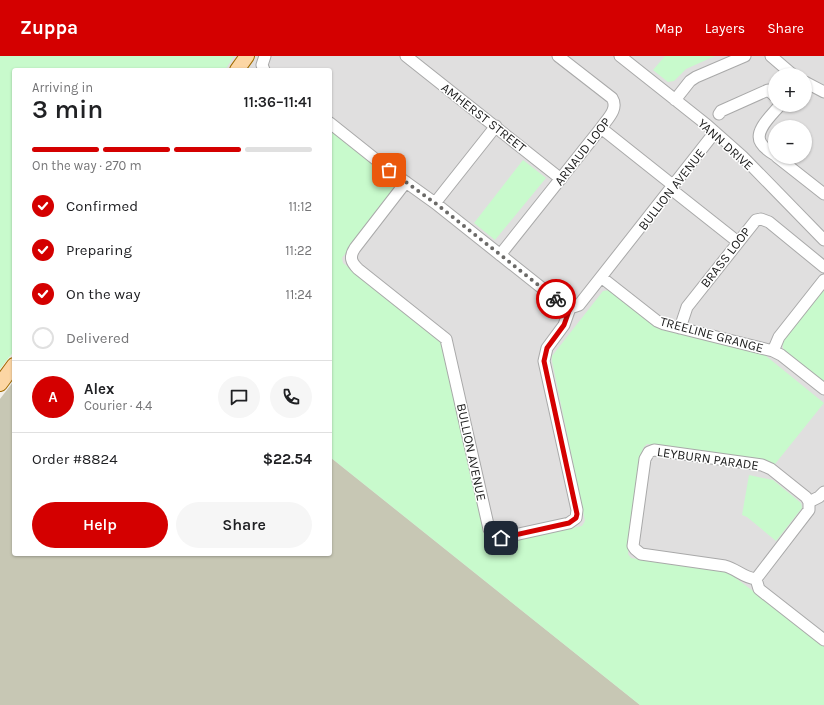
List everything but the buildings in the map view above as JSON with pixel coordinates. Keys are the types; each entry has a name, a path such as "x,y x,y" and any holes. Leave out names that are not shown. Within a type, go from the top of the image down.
{"main road":[{"path":"235,68 242,56"},
{"path":"238,68 247,56"},
{"path":"0,384 12,368"}],"street":[{"path":"263,68 262,65 266,56"},
{"name":"AMHERST STREET","path":"406,56 561,179"},
{"name":"ARNAUD LOOP","path":"500,255 601,128 614,108 613,101 558,56"},
{"name":"YANN DRIVE","path":"620,56 715,132 742,156 824,240"},
{"path":"675,100 690,81 696,77 745,56"},
{"path":"771,56 785,68"},
{"path":"812,86 824,92"},
{"path":"719,114 721,110 768,90"},
{"path":"768,149 760,142 758,136 762,126 774,112"},
{"path":"332,126 435,203 562,304 570,308"},
{"path":"435,203 496,126"},
{"path":"601,128 738,242"},
{"name":"BULLION AVENUE","path":"406,182 355,248 350,256 351,260 358,269 446,339 488,529 496,538 569,523 576,518 577,514 544,361 547,348 564,325 570,308 579,305 715,132"},
{"path":"786,164 824,194"},
{"name":"BRASS LOOP","path":"680,328 687,307 752,223 756,220 761,219 769,222 824,267"},
{"name":"TREELINE GRANGE","path":"601,277 657,321 773,351 781,355 824,389"},
{"path":"773,351 779,337 824,280"},
{"name":"LEYBURN PARADE","path":"756,579 746,578 732,568 725,566 642,554 635,549 633,541 647,455 654,450 762,465 775,472 810,502"},
{"path":"824,492 810,502 809,510 756,579 759,589 824,640"}],"shaded area":[{"path":"38,56 824,56 824,705 0,705 0,399 12,384 12,556 332,556 332,68 53,68"},
{"path":"12,384 12,556 332,556 332,459 640,705 0,705 0,399"}],"green space":[{"path":"0,56 234,56 226,68 12,68 12,354 0,369"},
{"path":"665,56 715,56 686,69 674,81 668,82 653,70"},
{"path":"332,132 395,180 397,184 396,189 342,258 343,263 442,342 486,543 490,545 582,526 585,521 552,356 603,291 610,290 658,328 761,352 824,403 775,464 647,444 643,448 628,554 631,558 728,572 824,645 824,705 640,705 332,459"},
{"path":"523,160 546,178 495,240 474,223"},
{"path":"824,289 824,384 784,353 782,342"},
{"path":"749,475 773,480 801,503 802,508 776,541 747,517 742,515"}],"way so far":[{"path":"389,170 416,188 556,299"}],"route":[{"path":"501,538 569,523 576,518 577,514 544,361 547,348 564,325 570,308 564,306 556,299"}]}
